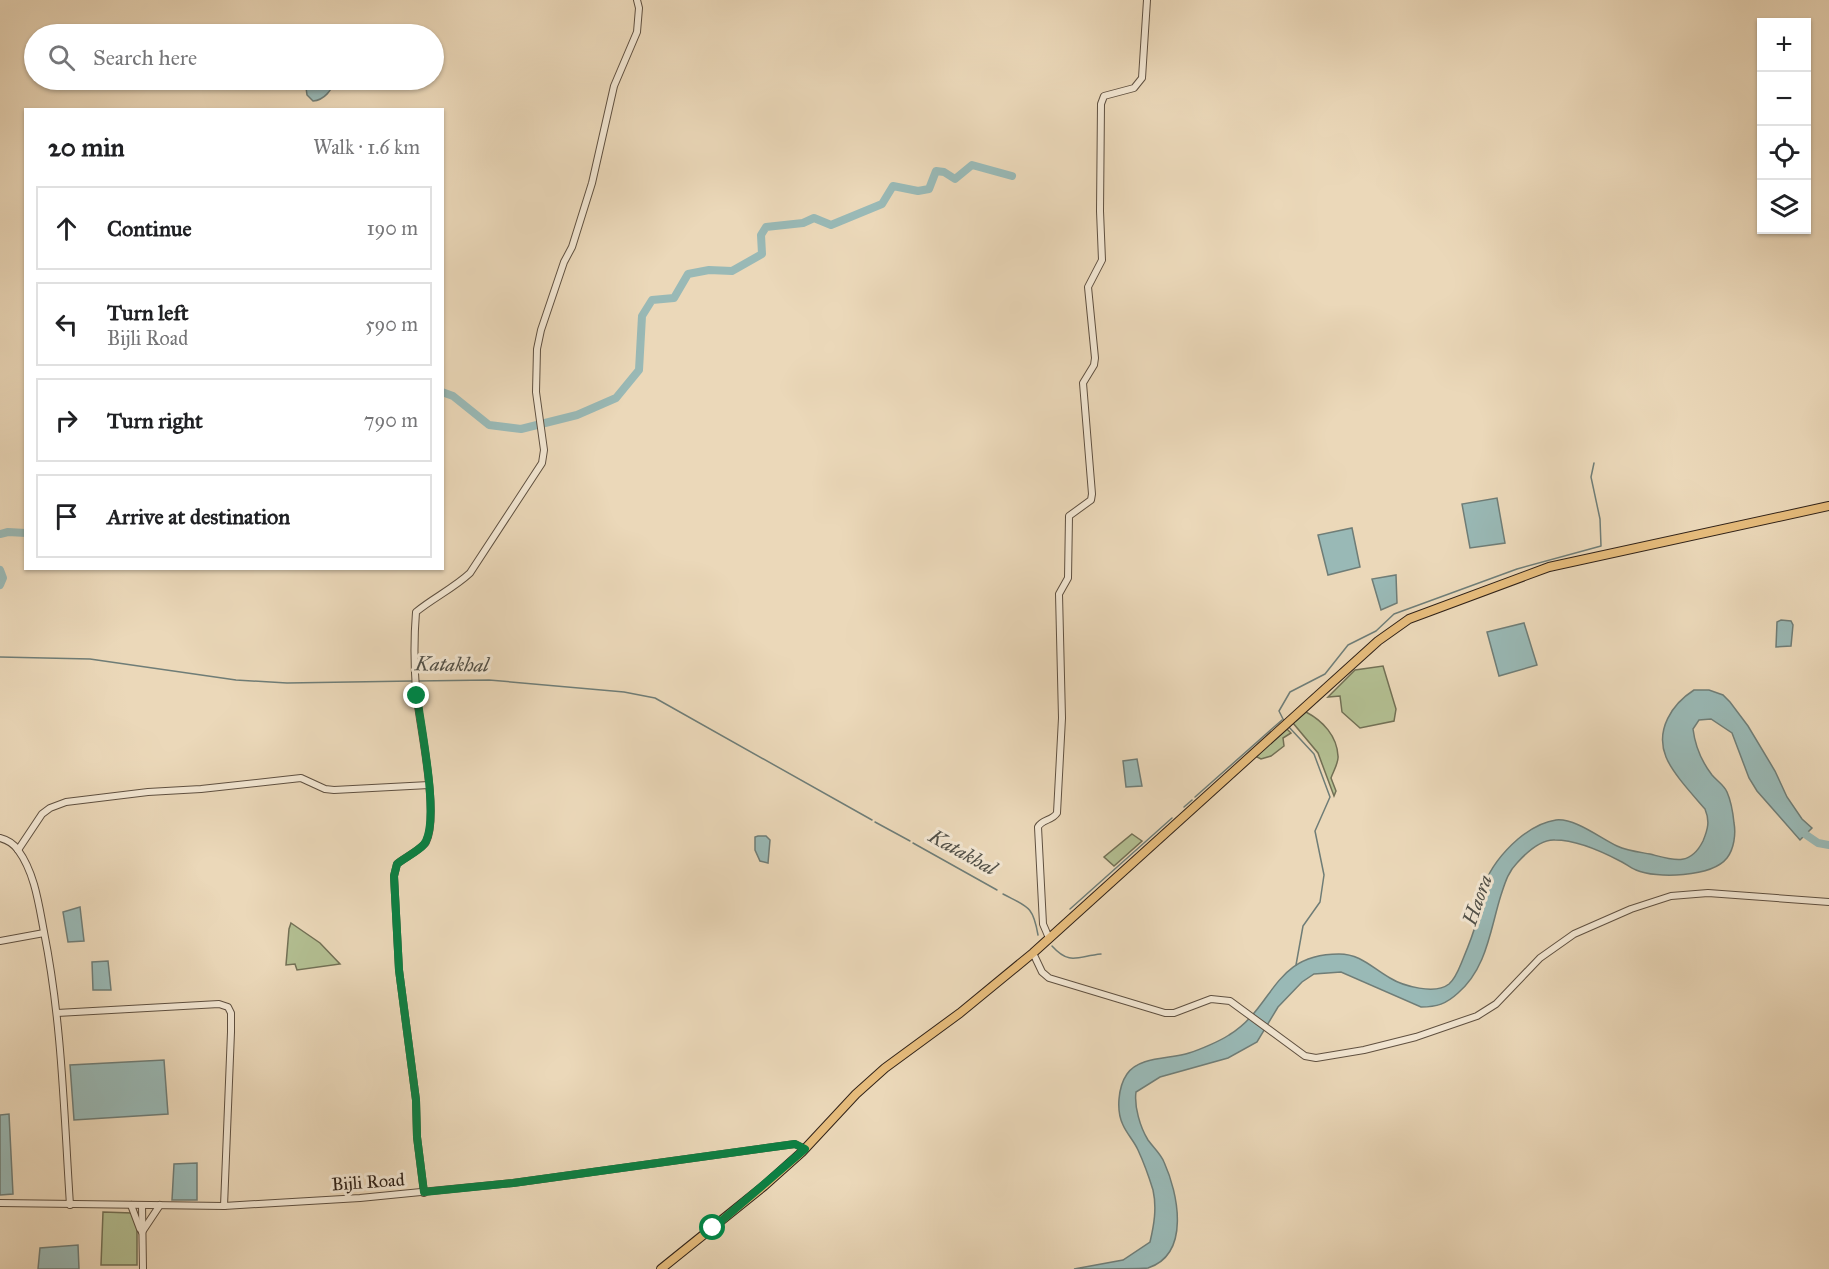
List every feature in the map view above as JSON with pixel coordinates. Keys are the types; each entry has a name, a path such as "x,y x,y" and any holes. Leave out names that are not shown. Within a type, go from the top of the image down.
{"main road":[{"path":"661,1269 749,1199 805,1149 856,1094 885,1068 960,1013 1033,953 1302,708 1378,641 1409,619 1563,564 1829,506"}],"street":[{"path":"424,1192 417,1137 416,1100 399,970 394,876 397,864 427,841 430,822 429,785 416,692 416,612 470,573 542,463 544,450 535,362 541,330 564,262 572,248 592,183 614,86 637,32 639,8 637,0"},
{"path":"1048,938 1043,924 1038,827 1041,822 1054,817 1057,813 1062,718 1059,594 1068,578 1068,521 1073,512 1091,500 1092,494 1083,383 1094,365 1095,358 1088,287 1102,260 1100,179 1102,100 1108,95 1134,88 1142,78 1147,0"},
{"path":"18,850 42,814 57,805 75,801 301,778 325,789 334,790 429,785"},
{"path":"0,837 12,843 18,850 29,873 44,933 57,1013 70,1205"},
{"path":"1033,953 1042,972 1049,978 1165,1013 1174,1013 1204,1001 1219,999 1230,1001 1305,1056 1316,1058 1364,1050 1460,1023 1477,1016 1496,1004 1540,958 1574,934 1630,909 1671,896 1708,893 1829,902"},
{"path":"0,941 44,933"},
{"path":"57,1013 219,1004 228,1007 231,1013 231,1032 224,1206"},
{"name":"Bijli Road","path":"0,1203 224,1206 424,1192 513,1183 795,1144 805,1149"},
{"path":"130,1205 142,1232"},
{"path":"142,1205 142,1269"},
{"path":"142,1232 160,1205"}],"green space":[{"path":"1383,666 1396,709 1394,721 1360,728 1342,712 1340,696 1328,697 1355,670"},
{"path":"1306,712 1328,730 1335,742 1338,758 1331,778 1336,791 1334,796 1318,753 1293,723"},
{"path":"1285,727 1291,733 1283,738 1284,746 1271,756 1261,759 1253,755"},
{"path":"1132,834 1142,841 1114,866 1104,857"},
{"path":"291,923 320,943 340,964 297,970 295,964 286,965"},
{"path":"103,1212 132,1213 137,1222 137,1265 101,1265"}],"water":[{"path":"306,90 331,90 324,97 313,101 307,95"},
{"path":"1497,498 1505,543 1470,548 1462,504"},
{"path":"1352,528 1360,567 1328,575 1318,535"},
{"path":"1396,575 1397,603 1381,610 1372,579"},
{"path":"1791,621 1793,625 1791,646 1776,647 1777,622"},
{"path":"1524,623 1537,665 1499,676 1487,632"},
{"path":"1694,690 1709,690 1723,695 1748,726 1775,771 1787,797 1802,819 1812,828 1800,840 1757,791 1749,778 1732,733 1711,719 1699,720 1693,729 1697,747 1708,770 1726,790 1732,807 1735,837 1727,858 1720,864 1697,873 1657,875 1636,870 1580,844 1550,840 1529,851 1511,870 1502,891 1481,960 1468,983 1454,997 1437,1005 1421,1007 1341,972 1314,974 1302,982 1278,1007 1257,1042 1228,1058 1160,1077 1136,1092 1137,1110 1142,1129 1163,1159 1169,1175 1176,1205 1176,1236 1171,1250 1162,1261 1148,1268 1074,1269 1123,1260 1150,1242 1155,1203 1153,1190 1140,1155 1119,1113 1122,1085 1132,1068 1147,1061 1193,1052 1225,1037 1256,1011 1287,972 1300,963 1317,956 1339,954 1354,956 1396,981 1419,988 1436,989 1449,984 1458,972 1470,941 1484,885 1490,872 1502,855 1518,839 1545,823 1556,820 1571,822 1617,846 1634,851 1680,860 1692,855 1698,849 1706,833 1707,813 1669,764 1663,747 1663,737 1664,728 1673,710"},
{"path":"1137,759 1142,786 1126,787 1123,761"},
{"path":"766,836 770,840 768,863 760,861 755,850 755,837"},
{"path":"80,907 84,941 68,942 63,912"},
{"path":"108,961 111,990 93,990 92,962"},
{"path":"164,1060 168,1114 74,1120 70,1065"},
{"path":"9,1114 13,1194 0,1195 0,1115"},
{"path":"197,1163 197,1200 172,1200 174,1164"},
{"path":"78,1245 79,1269 38,1269 40,1248"}],"waterway":[{"name":"Katakhal","path":"444,393 453,396 489,425 521,429 577,415 616,398 639,370 642,316 652,300 674,298 688,274 709,270 732,271 762,254 761,235 766,227 803,223 814,218 831,225 882,204 893,186 918,191 929,189 936,171 944,172 955,179 972,165 1012,176"},
{"path":"1285,723 1279,711 1290,692 1325,674 1348,645 1376,631 1394,614 1517,569 1601,546 1600,519 1591,477 1594,463"},
{"name":"Katakhal","path":"0,534 24,533"},
{"name":"Katakhal","path":"0,570 3,578 0,585"},
{"name":"Katakhal","path":"0,657 90,659 236,680 287,683 413,681"},
{"name":"Katakhal","path":"418,681 489,680 624,692 655,698 872,820"},
{"path":"1195,797 1282,720"},
{"path":"1288,726 1314,754 1330,797 1315,831 1324,875 1320,902 1303,926 1296,965"},
{"path":"1184,807 1192,800"},
{"path":"1070,909 1172,818"},
{"name":"Katakhal","path":"875,822 910,841"},
{"name":"Haora","path":"1799,830 1818,843 1829,845"},
{"name":"Katakhal","path":"913,843 997,890"},
{"name":"Katakhal","path":"1003,894 1028,908 1034,918 1038,935"},
{"name":"Katakhal","path":"1052,946 1069,958 1101,954"}],"route":[{"path":"417,696 429,785 430,822 427,841 397,864 394,870 394,901 399,970 416,1100 417,1137 424,1192 513,1183 795,1144 805,1149 713,1228"}]}
